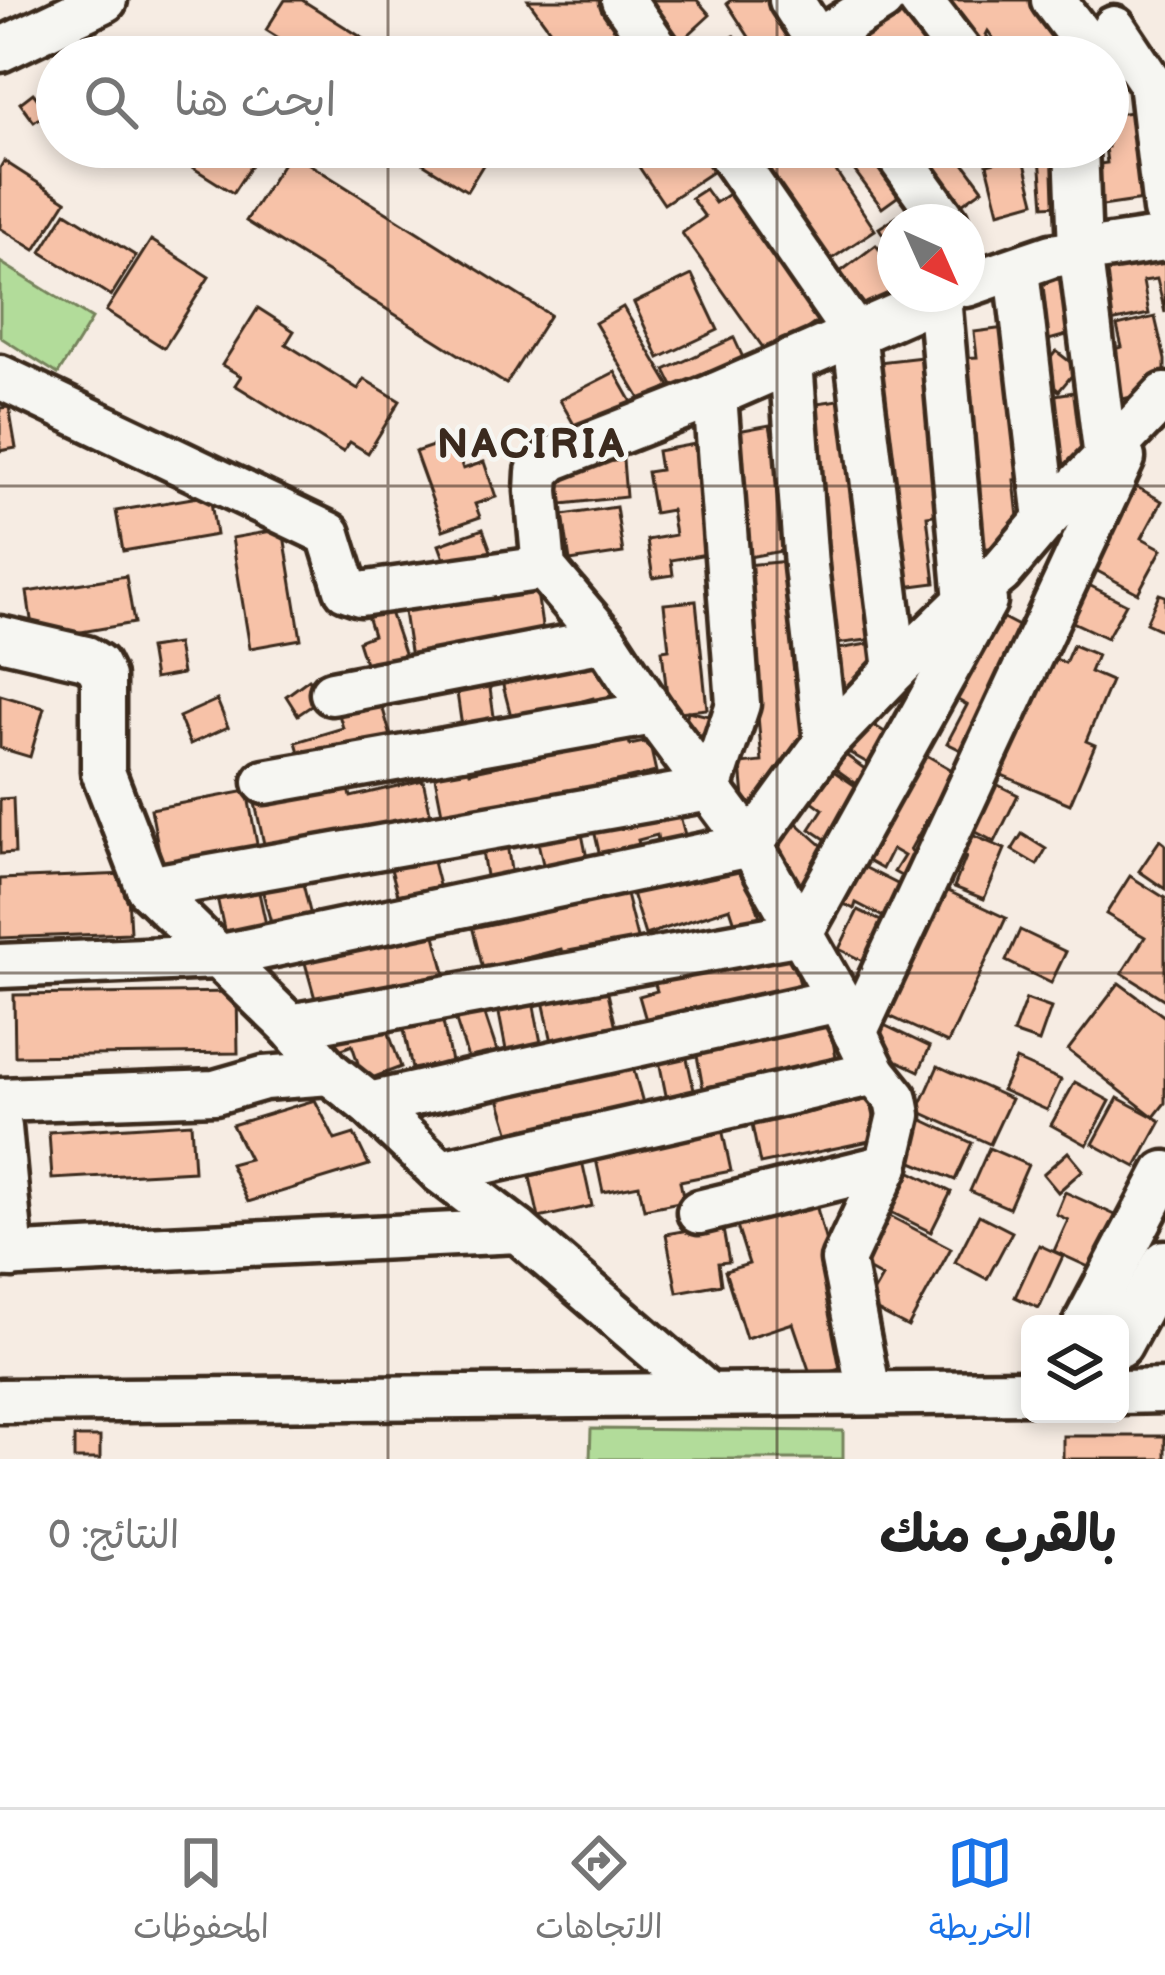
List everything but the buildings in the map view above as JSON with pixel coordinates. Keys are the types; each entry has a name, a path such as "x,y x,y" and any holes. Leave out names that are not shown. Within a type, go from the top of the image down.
{"street":[{"path":"0,50 105,0"},
{"path":"623,0 648,36"},
{"path":"791,0 815,36"},
{"path":"839,36 882,0"},
{"path":"920,0 948,36"},
{"path":"1053,0 1110,36"},
{"path":"1129,54 1158,81 1165,210"},
{"path":"740,168 854,333 896,669"},
{"path":"907,168 933,204"},
{"path":"1077,168 1080,250 1106,458"},
{"path":"985,275 1080,250 1165,239"},
{"path":"869,1392 843,1260 886,1166 898,1115 896,1100 875,1073 751,845 605,640 544,568 537,491 538,472 552,459 715,395 899,312"},
{"path":"966,601 970,312"},
{"path":"980,312 1046,519"},
{"path":"791,361 806,566 826,742"},
{"path":"0,377 329,534 346,589 360,594 544,568"},
{"path":"710,789 738,704 715,395"},
{"path":"0,967 217,957 751,845 826,742 1001,572 1151,411"},
{"path":"847,1017 1151,411"},
{"path":"801,933 1001,572"},
{"path":"0,638 98,665 103,677 103,772 148,888 290,1026 330,1073 706,1393"},
{"path":"332,693 605,640"},
{"path":"266,782 653,712"},
{"path":"148,888 710,789"},
{"path":"290,1026 801,933"},
{"path":"369,1104 847,1017"},
{"path":"0,1100 215,1092 264,1078 330,1073"},
{"path":"441,1172 875,1073"},
{"path":"0,1127 6,1256 518,1231"},
{"path":"699,1212 886,1166"},
{"path":"1090,1315 1165,1173"},
{"path":"1129,1328 1165,1262"},
{"path":"1129,1392 1165,1391"},
{"path":"0,1401 1021,1392"}],"green space":[{"path":"0,262 92,319 58,374 0,337"},
{"path":"591,1429 843,1431 843,1459 590,1459"}],"district":[{"name":"NACIRIA","path":"532,443"}]}
